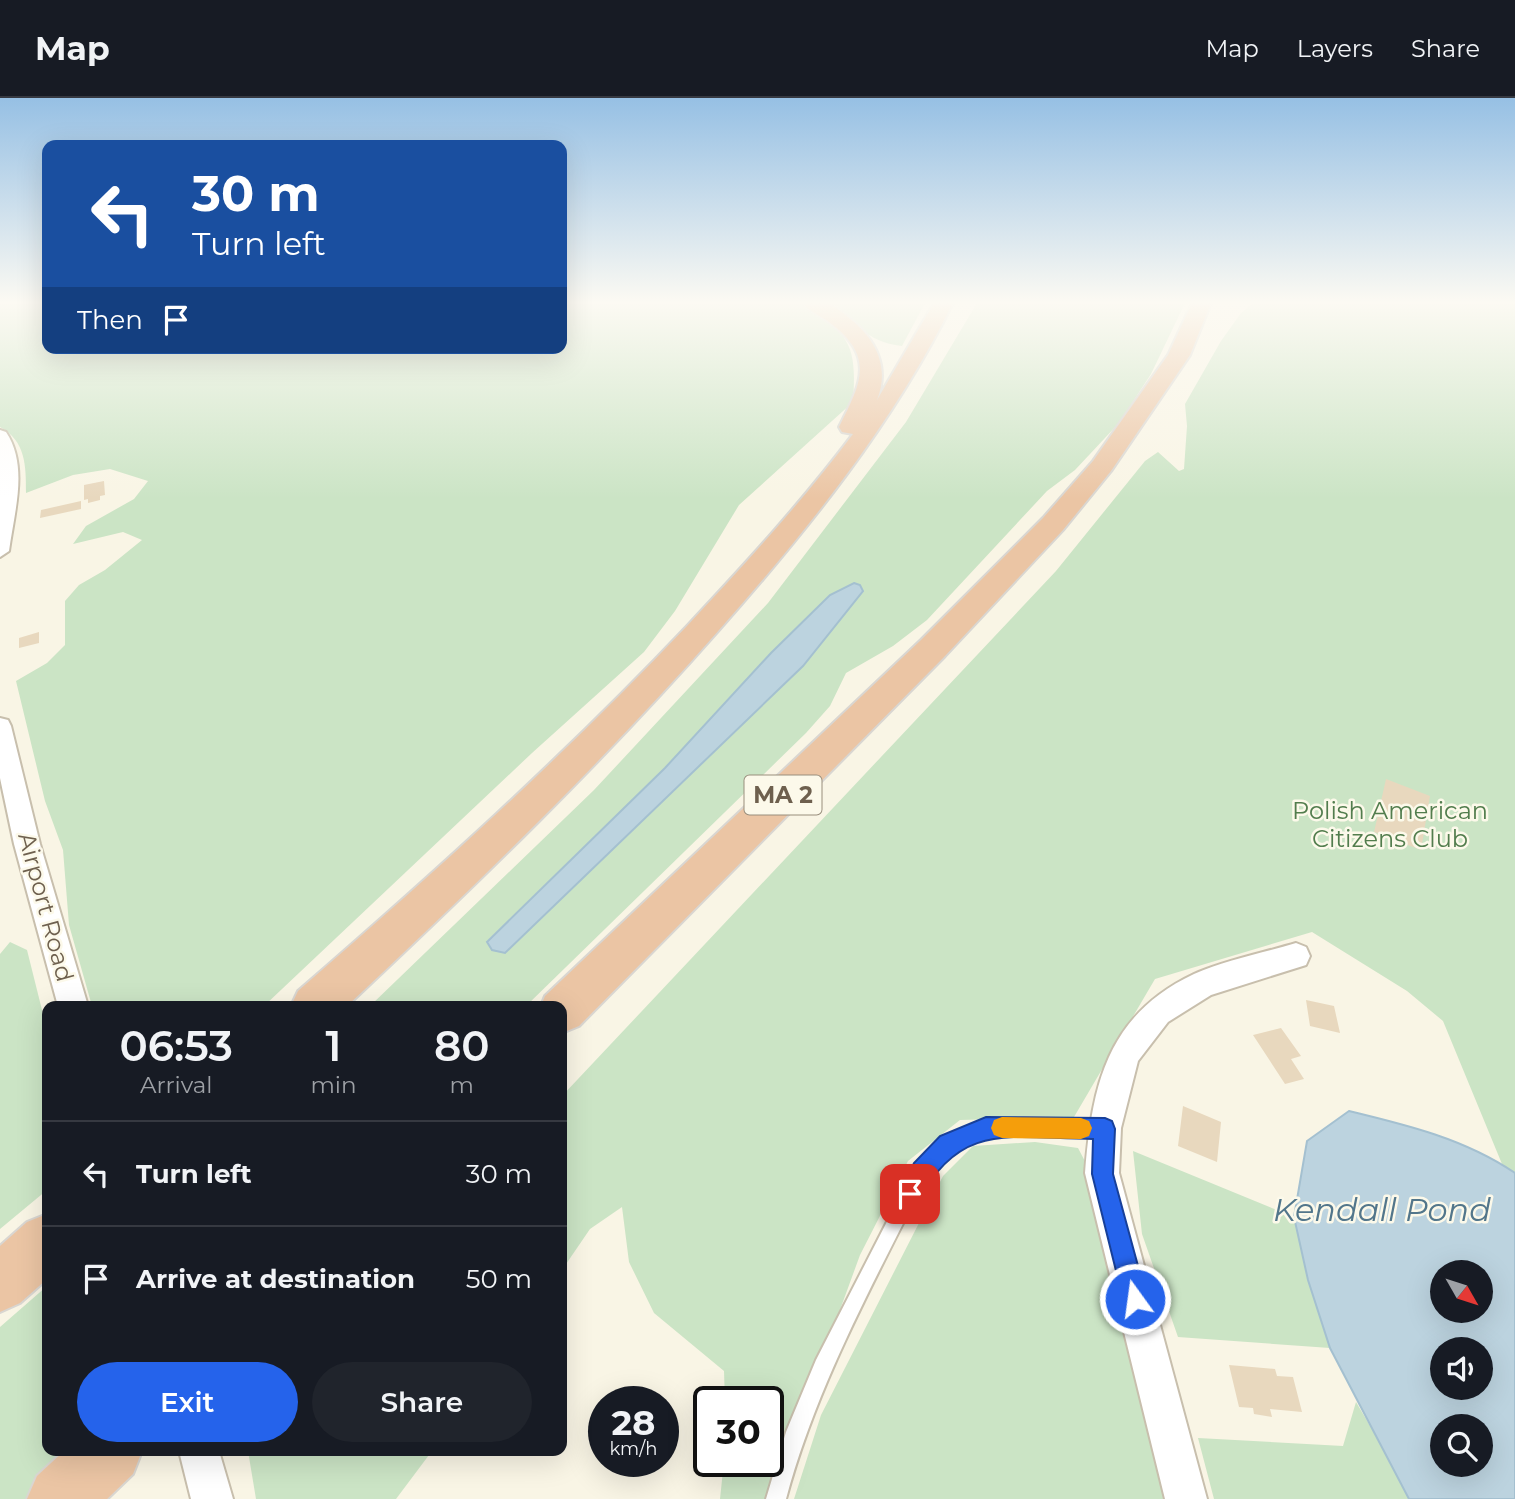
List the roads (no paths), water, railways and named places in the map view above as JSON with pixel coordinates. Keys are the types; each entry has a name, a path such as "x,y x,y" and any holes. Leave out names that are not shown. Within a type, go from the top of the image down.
{"highway":[{"path":"785,537 866,397 871,368"},
{"path":"319,1001 550,788 659,676 827,487 885,409 910,368"},
{"name":"MA 2","path":"567,1006 1027,552 1102,466 1170,368"},
{"path":"60,1499 105,1456"}],"street":[{"path":"0,435 8,443 10,467 0,551"},
{"name":"Airport Road","path":"0,726 27,844 72,1001"},
{"path":"1186,1499 1102,1174 1105,1129 1124,1054 1157,1012 1203,984 1296,956"},
{"path":"200,1456 212,1499"}],"lane":[{"path":"776,1499 782,1472 827,1357 922,1171 948,1144 986,1128 1105,1129"}],"water":[{"path":"854,583 860,585 863,591 803,666 505,953 492,950 487,942 665,768 771,653 830,595"},
{"name":"Kendall Pond","path":"1349,1111 1456,1142 1515,1173 1515,1499 1409,1499 1330,1348 1308,1280 1294,1217 1307,1141"}],"park label":[{"name":"Polish American Citizens Club","path":"1390,824"}]}
